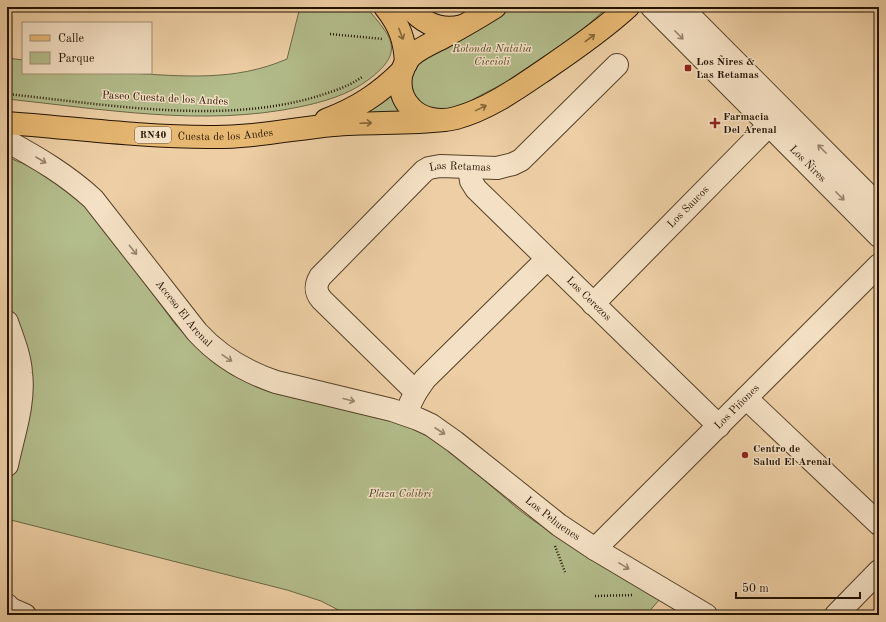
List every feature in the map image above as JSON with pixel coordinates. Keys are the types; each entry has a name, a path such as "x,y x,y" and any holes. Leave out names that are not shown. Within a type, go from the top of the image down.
{"main road":[{"path":"385,7 396,23 403,38 404,67"},
{"path":"409,7 422,20 434,26 450,28 467,24"},
{"name":"RN40","path":"494,7 416,53 404,67 400,84 401,92 407,104 413,110 419,114 444,120 455,118 477,110 508,94 583,43 628,7"},
{"name":"Cuesta de los Andes","path":"299,129 355,108 381,90 404,67"},
{"name":"Cuesta de los Andes","path":"7,123 191,137 234,137 354,124 444,120"}],"street":[{"name":"Los Ñires","path":"652,7 776,118 879,206"},
{"name":"Los Ñires","path":"681,7 879,236"},
{"name":"Las Retamas","path":"416,392 322,300 317,293 316,288 320,276 420,174 429,168 434,167 505,167 521,160 617,65"},
{"name":"Los Saucos","path":"593,304 776,118"},
{"name":"Acceso El Arenal","path":"7,141 55,169 93,199 197,332 207,343 232,362 261,377 276,382 405,414"},
{"name":"Los Cerezos","path":"469,167 469,176 473,186 719,426"},
{"path":"405,414 416,392 425,380 547,259"},
{"name":"Los Piñones","path":"596,549 879,265"},
{"path":"7,322 22,374 22,391 7,465"},
{"path":"746,398 879,524"},
{"name":"Los Pehuenes","path":"405,414 418,419 442,433 548,517 596,549 706,615"},
{"path":"836,615 879,572"},
{"path":"7,605 11,609 24,615"}],"path":[{"path":"330,34 389,39"},
{"name":"Paseo Cuesta de los Andes","path":"7,94 140,107 185,110 237,110 286,104 309,99 347,86 365,76"},
{"path":"555,545 565,572"},
{"path":"596,596 638,595"}],"green space":[{"path":"300,7 366,7 382,27 391,44 391,52 388,61 368,80 352,90 344,94 308,105 263,113 226,116 153,114 7,99 7,58 22,60 22,74 148,74 188,76 208,76 248,71 287,59"},
{"name":"Rotonda Natalia Ciccioli","path":"511,7 608,7 574,37 548,56 516,76 468,102 447,110 438,110 419,101 412,89 411,84 414,71 419,62"},
{"path":"391,92 400,112 357,116"},
{"name":"Plaza Colibrí","path":"7,157 45,175 83,204 110,236 175,324 199,350 214,363 232,375 272,392 294,398 392,418 441,443 534,521 660,599 646,615 348,615 321,601 287,590 7,519"}],"place":[{"name":"Los Ñires & Las Retamas","path":"688,68"},
{"name":"Farmacia Del Arenal","path":"715,123"},
{"name":"Centro de Salud El Arenal","path":"745,455"}]}
